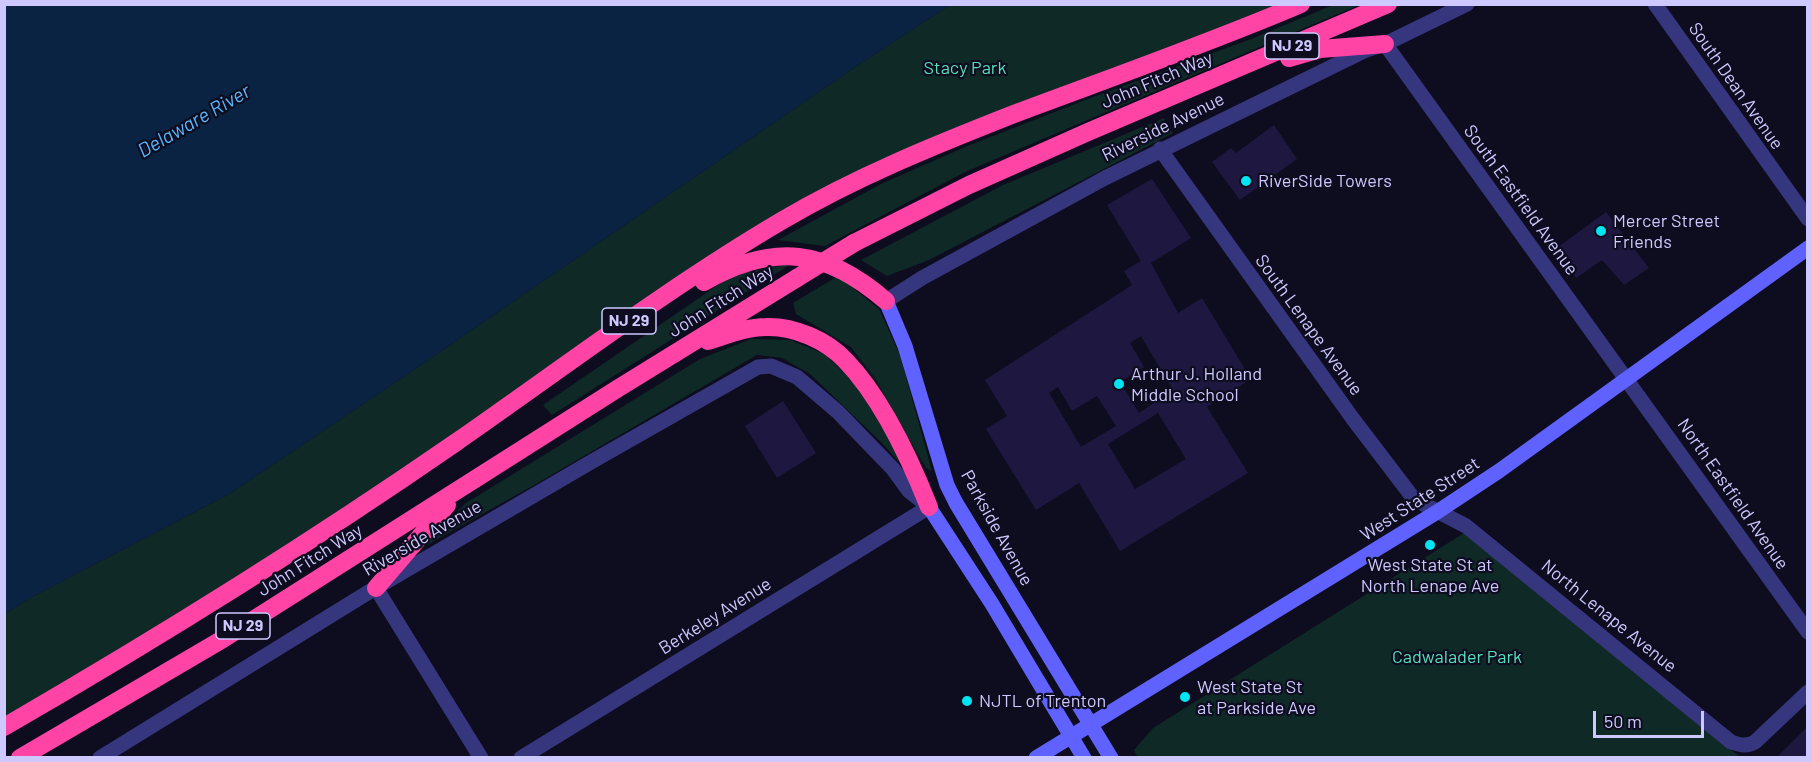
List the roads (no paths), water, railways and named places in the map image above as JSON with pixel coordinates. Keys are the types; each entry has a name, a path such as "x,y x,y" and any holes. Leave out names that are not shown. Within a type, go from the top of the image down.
{"highway":[{"name":"John Fitch Way","path":"4,726 72,687 265,568 452,445 700,273 783,220 840,189 976,129 1301,4"},
{"name":"John Fitch Way","path":"20,758 223,639 854,243 969,185 1388,4"},
{"path":"1196,87 1320,49 1384,44"},
{"path":"579,356 720,273 759,259 780,256 805,257 843,270 864,282 886,301"},
{"path":"683,349 748,329 766,327 797,332 830,346 845,359 863,381 888,420 911,460 929,507"},
{"path":"376,588 462,488"}],"main road":[{"name":"West State Street","path":"1036,758 1237,637 1437,512 1499,471 1808,248"},
{"name":"Parkside Avenue","path":"886,301 905,346 952,494 1111,758"},
{"path":"929,507 998,614 1084,758"}],"street":[{"name":"Riverside Avenue","path":"886,301 922,278 1160,149 1467,4"},
{"name":"South Dean Avenue","path":"1655,4 1808,219"},
{"name":"South Eastfield Avenue","path":"1384,44 1627,379"},
{"name":"South Lenape Avenue","path":"1160,149 1353,419 1414,499 1437,512"},
{"name":"Riverside Avenue","path":"100,758 376,588 758,367 771,366 797,377 838,412 893,469 909,491 929,507"},
{"name":"North Eastfield Avenue","path":"1627,379 1808,632"},
{"name":"Berkeley Avenue","path":"521,758 929,507"},
{"name":"North Lenape Avenue","path":"1437,512 1466,526 1731,742 1741,746 1748,746 1755,742 1808,692"},
{"path":"376,588 481,758"}],"water":[{"name":"Delaware River","path":"5,4 950,5 858,65 229,494 32,597 5,614"}],"place":[{"name":"RiverSide Towers","path":"1246,181"},
{"name":"Mercer Street Friends","path":"1601,231"},
{"name":"Arthur J. Holland Middle School","path":"1119,384"},
{"name":"West State St at North Lenape Ave","path":"1430,545"},
{"name":"West State St at Parkside Ave","path":"1185,697"},
{"name":"NJTL of Trenton","path":"967,701"}],"park label":[{"name":"Stacy Park","path":"965,68"},
{"name":"Cadwalader Park","path":"1457,657"}]}
